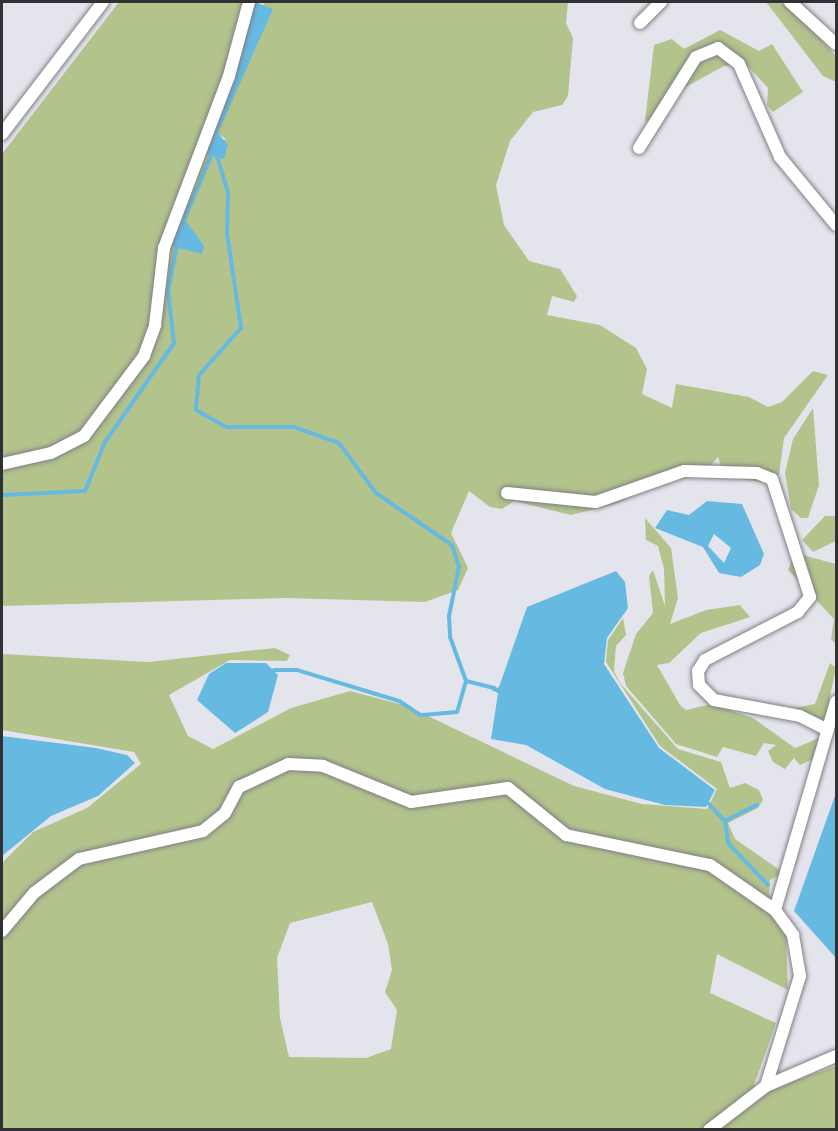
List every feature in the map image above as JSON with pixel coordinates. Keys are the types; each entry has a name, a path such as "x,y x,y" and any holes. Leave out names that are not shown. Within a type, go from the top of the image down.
{"street":[{"path":"2,134 103,2"},
{"path":"2,464 51,453 84,436 144,356 155,325 164,248 229,76 249,2"},
{"path":"640,23 661,2"},
{"path":"790,2 837,44"},
{"path":"639,148 696,57 718,48 739,63 780,157 837,225"},
{"path":"507,493 596,502 684,471 757,473 772,479 810,597 798,612 705,660 698,671 699,685 714,700 800,716 826,729"},
{"path":"775,910 826,748 826,729 837,702"},
{"path":"2,931 34,893 79,859 203,831 248,780 304,763 411,802 508,788 566,835 710,865 775,910 793,935 800,976 766,1086"},
{"path":"709,1130 766,1086 837,1056"}],"green space":[{"path":"119,2 255,2 234,79 205,153 226,139 217,133 254,48 264,2 568,2 566,23 573,38 568,96 562,105 533,112 510,141 496,185 504,225 529,261 560,269 577,296 574,302 552,296 547,315 600,325 636,348 647,369 642,394 672,408 676,384 749,397 768,407 782,402 813,371 828,375 784,438 779,475 767,483 725,477 718,457 702,475 655,485 616,504 571,515 514,501 502,509 490,507 469,491 451,533 468,568 458,590 425,602 286,598 2,606 2,154"},
{"path":"766,2 788,4 836,56 836,82 823,76"},
{"path":"720,30 759,51 772,44 803,92 773,112 767,105 768,88 747,65 724,66 662,100 651,120 645,121 654,45 672,39 684,49"},
{"path":"813,408 819,485 808,518 801,518 791,509 785,473 793,439"},
{"path":"825,516 836,516 836,541 813,552 802,540"},
{"path":"645,518 671,548 678,598 670,624 706,610 740,605 750,617 701,633 669,663 657,665 680,705 686,710 712,704 753,718 795,748 819,738 823,742 813,759 800,765 794,758 785,769 773,762 768,751 776,745 764,743 756,756 723,747 717,757 676,744 626,686 623,673 636,634 653,613 649,576 653,570 665,606 664,569 658,546 646,540"},
{"path":"795,553 836,564 836,644 831,639 834,619 788,570"},
{"path":"623,618 626,635 616,646 614,671 620,683 678,749 721,762 730,788 745,783 759,790 763,800 758,808 728,823 735,839 784,873 770,880 769,895 786,937 788,990 717,954 710,993 776,1023 754,1085 760,1093 836,1066 836,1129 2,1129 2,863 33,832 87,808 141,764 134,752 2,730 2,654 149,662 275,648 290,655 287,661 230,660 169,695 188,736 213,749 291,708 350,691 407,706 574,786 642,804 707,809 717,789 660,746 606,662 608,640","holes":["372,902 388,944 392,970 385,992 397,1010 391,1049 366,1058 289,1057 280,1018 277,958 290,923"]},
{"path":"830,663 836,668 829,701 836,710 836,725 795,708 815,704"}],"water":[{"path":"255,2 273,9 218,133 228,145 224,159 205,154 234,79"},
{"path":"183,217 204,246 202,254 171,246"},
{"path":"707,501 742,504 764,554 760,565 741,577 719,573 703,547 655,528 667,510 689,515","holes":["714,534 731,548 724,563 708,546"]},
{"path":"616,571 625,582 628,608 607,638 604,664 659,748 715,790 706,807 665,805 605,789 526,745 491,739 498,693 491,690 499,687 527,607"},
{"path":"226,663 266,663 278,675 268,712 235,733 197,700 209,674"},
{"path":"2,736 96,748 127,755 135,763 98,796 51,816 2,856"},
{"path":"836,793 836,958 794,911"}],"waterway":[{"path":"216,153 228,192 227,233 241,328 199,375 196,410 227,427 294,427 339,443 376,493 452,545 459,567 449,616 450,637 466,681 457,712 420,715 399,701 297,670 274,670"},
{"path":"183,222 212,154"},
{"path":"2,495 85,491 105,442 174,343 168,290 177,245"},
{"path":"466,681 494,688"},
{"path":"708,803 725,821 728,843 768,885"},
{"path":"725,821 757,805"}]}
